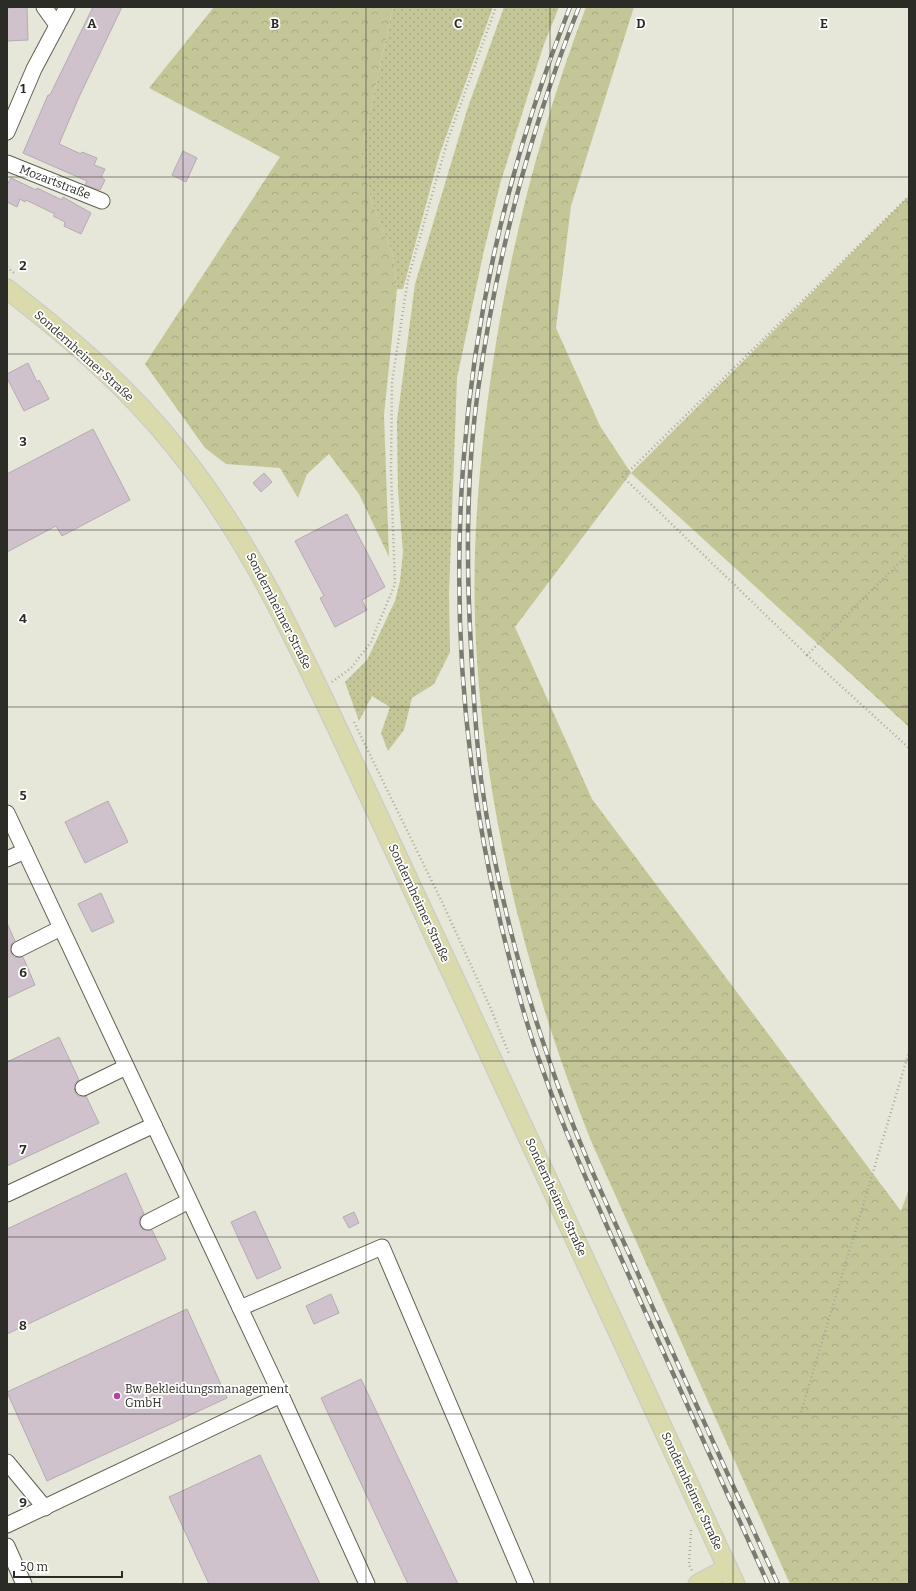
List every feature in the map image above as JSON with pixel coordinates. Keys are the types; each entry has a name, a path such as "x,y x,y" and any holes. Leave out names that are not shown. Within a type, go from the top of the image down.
{"main road":[{"name":"Sondernheimer Straße","path":"7,289 74,344 159,427 204,484 235,529 263,577 319,690 731,1576"},
{"path":"696,1581 731,1576"}],"street":[{"path":"44,7 57,25"},
{"path":"7,132 34,69 67,7"},
{"name":"Mozartstraße","path":"7,164 102,201"},
{"path":"7,813 281,1395 367,1584"},
{"path":"7,860 25,851"},
{"path":"19,949 61,928"},
{"path":"83,1088 126,1067"},
{"path":"7,1194 154,1125"},
{"path":"148,1222 190,1201"},
{"path":"240,1308 382,1247 526,1584"},
{"path":"7,1525 281,1395"},
{"path":"7,1462 45,1508"},
{"path":"7,1546 24,1584"}],"path":[{"path":"330,683 352,668 371,642 395,584 391,471 392,382 408,279 448,139 496,7"},
{"path":"909,196 623,477 807,655 909,748"},
{"path":"807,655 909,553"},
{"path":"801,1412 909,1052"},
{"path":"691,1528 689,1565 696,1581"}],"green space":[{"path":"214,7 393,7 361,153 371,200 393,255 397,289 384,415 389,557 359,494 329,454 307,474 298,498 280,468 226,464 205,448 145,364 280,157 149,88"},
{"path":"393,7 493,7 440,153 403,289 397,289 393,255 371,200 361,153"},
{"path":"504,7 559,7 544,44 500,184 483,255 457,378 449,593 450,652 434,684 412,698 404,730 388,751 381,733 390,707 372,696 359,721 345,682 367,660 395,601 400,581 403,552 398,490 397,421 415,284 467,110"},
{"path":"586,7 634,7 571,206 556,328 600,426 631,473 515,627 592,799 901,1211 909,1189 909,1584 790,1584 591,1141 567,1078 546,1015 510,885 486,753 479,686 475,619 475,572 479,479 499,323 522,216 550,111"},
{"path":"909,196 909,727 631,473"}],"building":[{"path":"27,7 28,40 7,41 7,8"},
{"path":"93,7 122,7 79,97 59,144 81,154 82,152 97,158 94,165 105,169 101,177 105,180 100,190 85,185 87,181 23,153 48,95 50,95"},
{"path":"183,151 197,158 186,182 172,175"},
{"path":"11,178 62,200 63,197 91,213 81,234 64,226 65,222 53,216 55,214 26,200 25,202 20,199 17,207 7,202 7,185"},
{"path":"28,363 37,382 39,380 49,399 24,411 7,378 7,374"},
{"path":"93,429 130,500 62,536 56,526 7,552 7,474"},
{"path":"264,473 272,482 261,492 253,483"},
{"path":"347,514 385,587 362,600 367,610 335,627 320,598 324,596 295,541"},
{"path":"108,801 128,842 85,863 65,822"},
{"path":"101,893 114,922 92,932 78,904"},
{"path":"7,923 15,941 11,944 11,953 14,957 23,957 35,985 7,998"},
{"path":"59,1037 79,1080 75,1083 75,1092 78,1096 86,1096 99,1123 7,1166 7,1062"},
{"path":"126,1173 144,1214 140,1217 140,1226 143,1230 152,1230 166,1259 7,1334 7,1229"},
{"path":"255,1211 281,1268 257,1279 231,1222"},
{"path":"354,1212 359,1223 349,1228 343,1217"},
{"path":"331,1294 339,1313 314,1324 306,1306"},
{"name":"Bw Bekleidungsmanagement GmbH","path":"187,1309 227,1398 47,1481 7,1392"},
{"path":"361,1379 458,1584 408,1584 321,1398"},
{"path":"260,1455 320,1584 209,1584 169,1497"}],"railway":[{"path":"570,7 530,119 499,232 477,346 464,461 459,576 464,692 478,808 501,925 510,961 530,1033 551,1093 603,1218 768,1584"},
{"path":"579,7 545,100 517,196 494,292 478,390 469,486 468,583 476,730 481,779 486,815 508,921 527,991 558,1086 600,1190 778,1584"}],"place":[{"name":"Bw Bekleidungsmanagement GmbH","path":"117,1396"}]}
